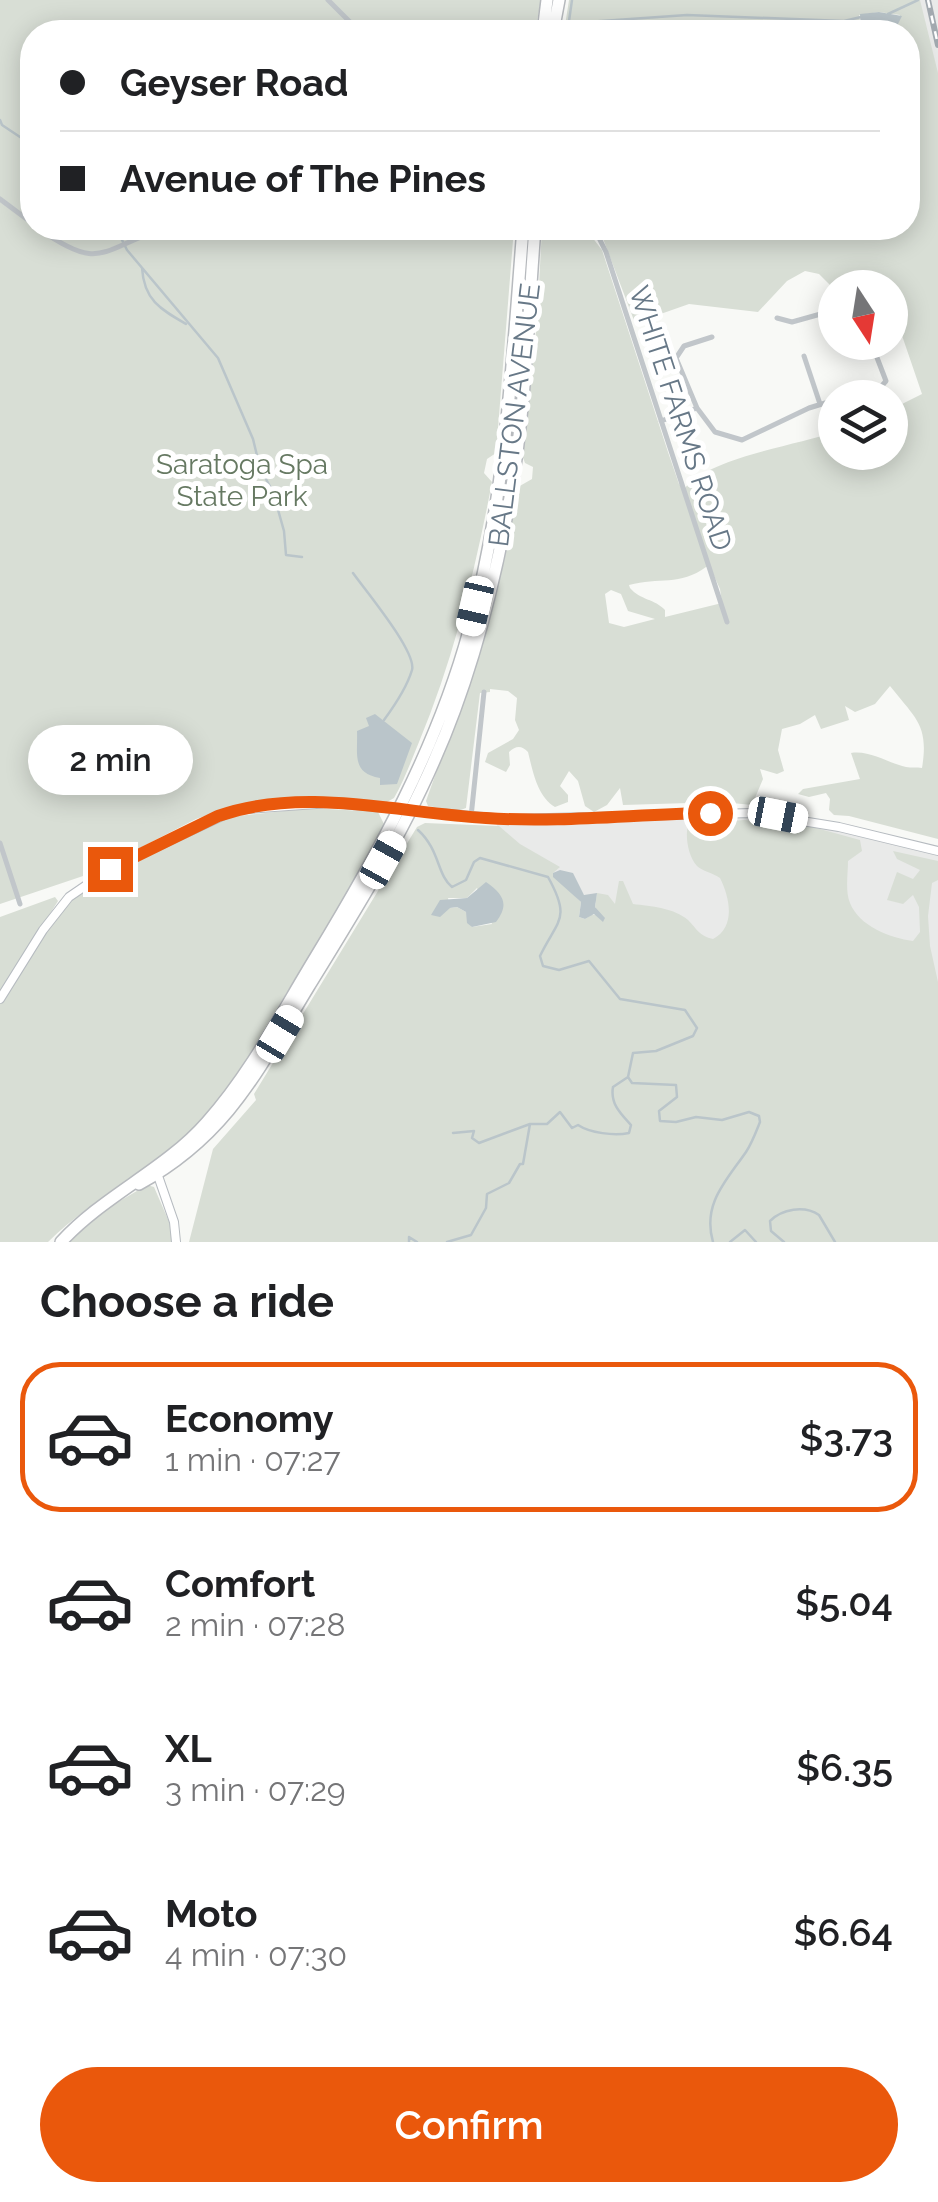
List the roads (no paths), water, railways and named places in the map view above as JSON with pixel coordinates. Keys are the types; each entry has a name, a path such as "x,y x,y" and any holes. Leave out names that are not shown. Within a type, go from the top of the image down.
{"highway":[{"name":"BALLSTON AVENUE","path":"404,810 469,632 484,568 502,468 522,240"},
{"name":"BALLSTON AVENUE","path":"62,1242 113,1196 200,1144 237,1102 350,920 404,810 434,760 468,669 512,488 534,240"}],"street":[{"path":"328,0 348,20"},
{"path":"63,240 79,254 92,255 134,240"},
{"name":"WHITE FARMS ROAD","path":"600,240 727,622"},
{"path":"777,318 792,322 818,315"},
{"path":"712,338 684,346 676,358 697,408 715,432 736,440 754,436 818,405"},
{"path":"804,356 818,398"},
{"path":"661,421 697,408"},
{"path":"471,817 484,692"},
{"path":"0,999 42,930 70,896 110,869 235,810 330,803 505,819 753,812 840,827 938,851"},
{"path":"0,843 20,904"},
{"path":"156,1170 174,1222 176,1242"}],"waterway":[{"path":"569,20 572,0"},
{"path":"888,14 918,0"},
{"path":"616,20 687,15 818,20"},
{"path":"848,20 861,17"},
{"path":"0,120 20,137"},
{"path":"122,240 218,358 273,492 286,555 302,557"},
{"path":"142,268 150,296 186,324"},
{"path":"353,573 399,636 411,661 407,683 384,720"},
{"path":"418,830 452,887 466,880 480,858 548,877 560,911 540,956 543,966 559,970 589,961 620,999 685,1010 697,1028 693,1036 656,1051 633,1053 628,1077 632,1083 676,1085 677,1097 659,1111 660,1121 696,1117 722,1120 749,1112 759,1116 750,1145 713,1204 713,1242"},
{"path":"447,1242 471,1235 486,1208 487,1194 509,1183 523,1164 530,1124 547,1124 560,1112 572,1128 578,1125 602,1133 629,1133 631,1125 613,1099 613,1087 628,1077"},
{"path":"453,1133 474,1131 472,1138 479,1143 530,1124"},
{"path":"784,1242 771,1231 770,1221 800,1209 819,1215 835,1242"},
{"path":"730,1242 745,1230 756,1242"},
{"path":"409,1242 409,1237 417,1242"}],"railway":[{"path":"928,0 938,45"}],"park label":[{"name":"Saratoga Spa State Park","path":"242,480"}]}
